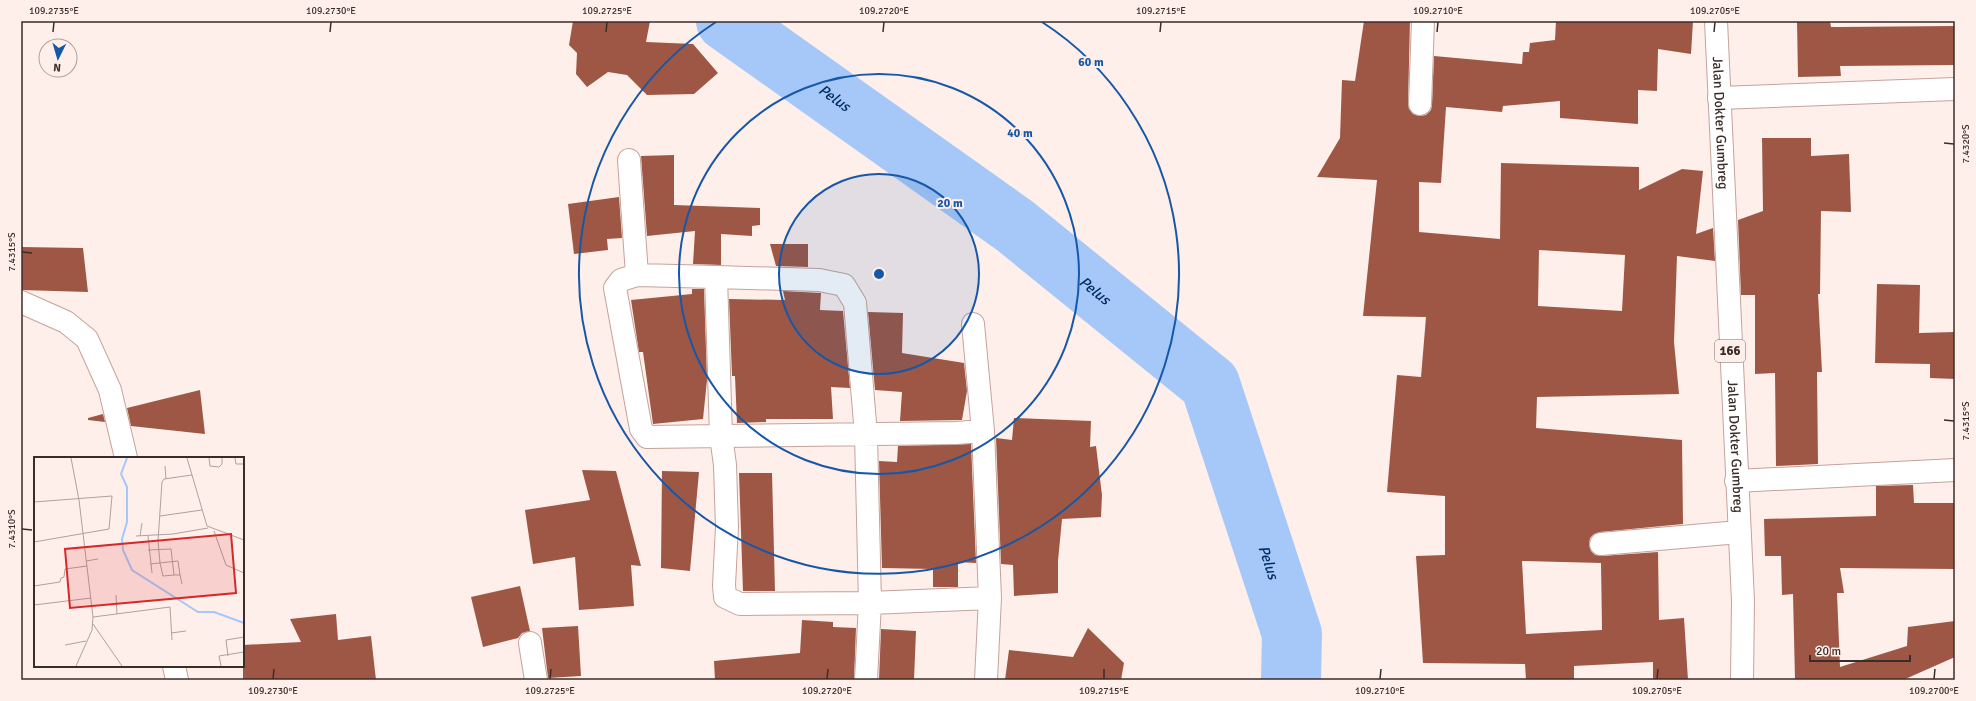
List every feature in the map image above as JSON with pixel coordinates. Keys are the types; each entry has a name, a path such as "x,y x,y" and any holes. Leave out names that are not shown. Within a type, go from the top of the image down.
{"street":[{"path":"1420,104 1423,21"},
{"name":"Jalan Dokter Gumbreg","path":"1716,21 1736,481 1743,601 1742,680"},
{"path":"1719,98 1955,89"},
{"path":"629,160 637,275"},
{"path":"866,680 870,603 866,434 855,303 844,285 819,280 637,275 621,280 614,288 641,429 647,437 866,434 983,431"},
{"path":"716,277 721,436 725,465 727,527 724,585 725,597 740,604 870,603 990,598"},
{"path":"21,302 66,322 87,339 110,390 126,457"},
{"path":"973,324 983,431 990,598 986,680"},
{"path":"1736,481 1955,470"},
{"path":"1601,544 1739,532"},
{"path":"530,643 536,680"},
{"path":"174,667 177,680"}],"building":[{"path":"573,21 650,21 646,42 693,44 718,73 694,94 647,95 627,75 608,72 587,87 576,74 577,53 569,45"},
{"path":"1364,21 1410,21 1408,104 1409,109 1413,114 1420,116 1426,115 1431,110 1434,56 1522,64 1523,52 1529,52 1530,43 1555,40 1556,21 1693,21 1691,54 1658,49 1657,91 1638,90 1638,124 1560,118 1560,101 1503,106 1502,112 1446,107 1441,183 1419,182 1419,232 1500,239 1501,163 1639,167 1639,190 1682,169 1703,171 1696,234 1713,228 1715,261 1677,256 1674,342 1679,394 1537,397 1536,428 1682,440 1683,524 1600,532 1594,534 1590,538 1589,545 1591,551 1595,555 1602,556 1658,552 1659,620 1684,618 1688,680 1653,680 1653,662 1574,666 1574,680 1526,680 1525,664 1423,663 1416,556 1445,555 1445,496 1387,492 1397,375 1421,377 1426,317 1363,316 1377,180 1317,177 1340,138 1342,80 1355,81","holes":["1539,250 1625,255 1622,311 1538,306","1522,561 1601,563 1602,630 1526,634"]},
{"path":"1797,21 1830,21 1831,27 1955,26 1955,65 1840,66 1841,76 1798,77"},
{"path":"1762,138 1811,138 1811,156 1849,154 1851,212 1821,211 1820,294 1818,294 1822,372 1817,372 1818,464 1776,466 1775,373 1755,374 1755,295 1741,295 1738,220 1763,211"},
{"path":"674,155 674,205 760,208 760,225 752,226 752,236 721,234 721,265 693,264 695,231 647,236 641,156"},
{"path":"619,197 622,238 607,239 608,250 574,254 568,204"},
{"path":"770,244 808,244 808,267 776,266"},
{"path":"21,247 83,248 88,292 21,290"},
{"path":"1877,284 1920,285 1919,333 1955,332 1955,379 1930,378 1930,364 1875,363"},
{"path":"692,289 704,289 707,380 703,419 653,424 643,352 639,352 631,300 692,294"},
{"path":"783,291 821,293 820,310 843,311 850,388 831,387 833,419 766,419 766,422 737,423 735,376 732,376 729,299 785,300"},
{"path":"868,312 903,313 902,353 964,363 967,391 962,420 900,421 902,392 875,390"},
{"path":"200,390 205,434 131,426 127,408"},
{"path":"103,414 105,422 88,420 88,418"},
{"path":"1014,418 1091,421 1090,447 1096,446 1102,495 1101,517 1062,519 1058,561 1058,593 1014,596 1013,565 1001,564 996,438 1012,440"},
{"path":"971,444 976,563 958,562 958,587 933,587 933,569 882,568 879,461 897,462 898,446"},
{"path":"582,470 616,471 641,566 631,565 634,606 579,610 575,557 533,564 525,510 590,500"},
{"path":"662,471 699,472 690,571 661,568"},
{"path":"739,473 772,473 775,591 743,591"},
{"path":"1913,485 1914,503 1955,503 1955,569 1840,568 1844,593 1837,593 1840,667 1907,646 1908,627 1955,621 1955,657 1903,680 1795,680 1793,594 1782,595 1781,556 1765,556 1764,519 1876,516 1876,486"},
{"path":"520,586 530,631 522,633 518,638 483,647 471,597"},
{"path":"336,614 338,640 371,636 376,680 243,680 244,645 301,642 290,619"},
{"path":"802,620 833,622 833,627 856,628 854,680 715,680 714,661 800,653"},
{"path":"578,626 581,676 548,678 542,628"},
{"path":"1088,628 1124,663 1121,680 1005,680 1009,650 1073,657"},
{"path":"881,629 916,631 914,680 879,680"}],"waterway":[{"name":"Pelus","path":"726,21 1015,226 1210,384 1292,634 1291,680"}]}
